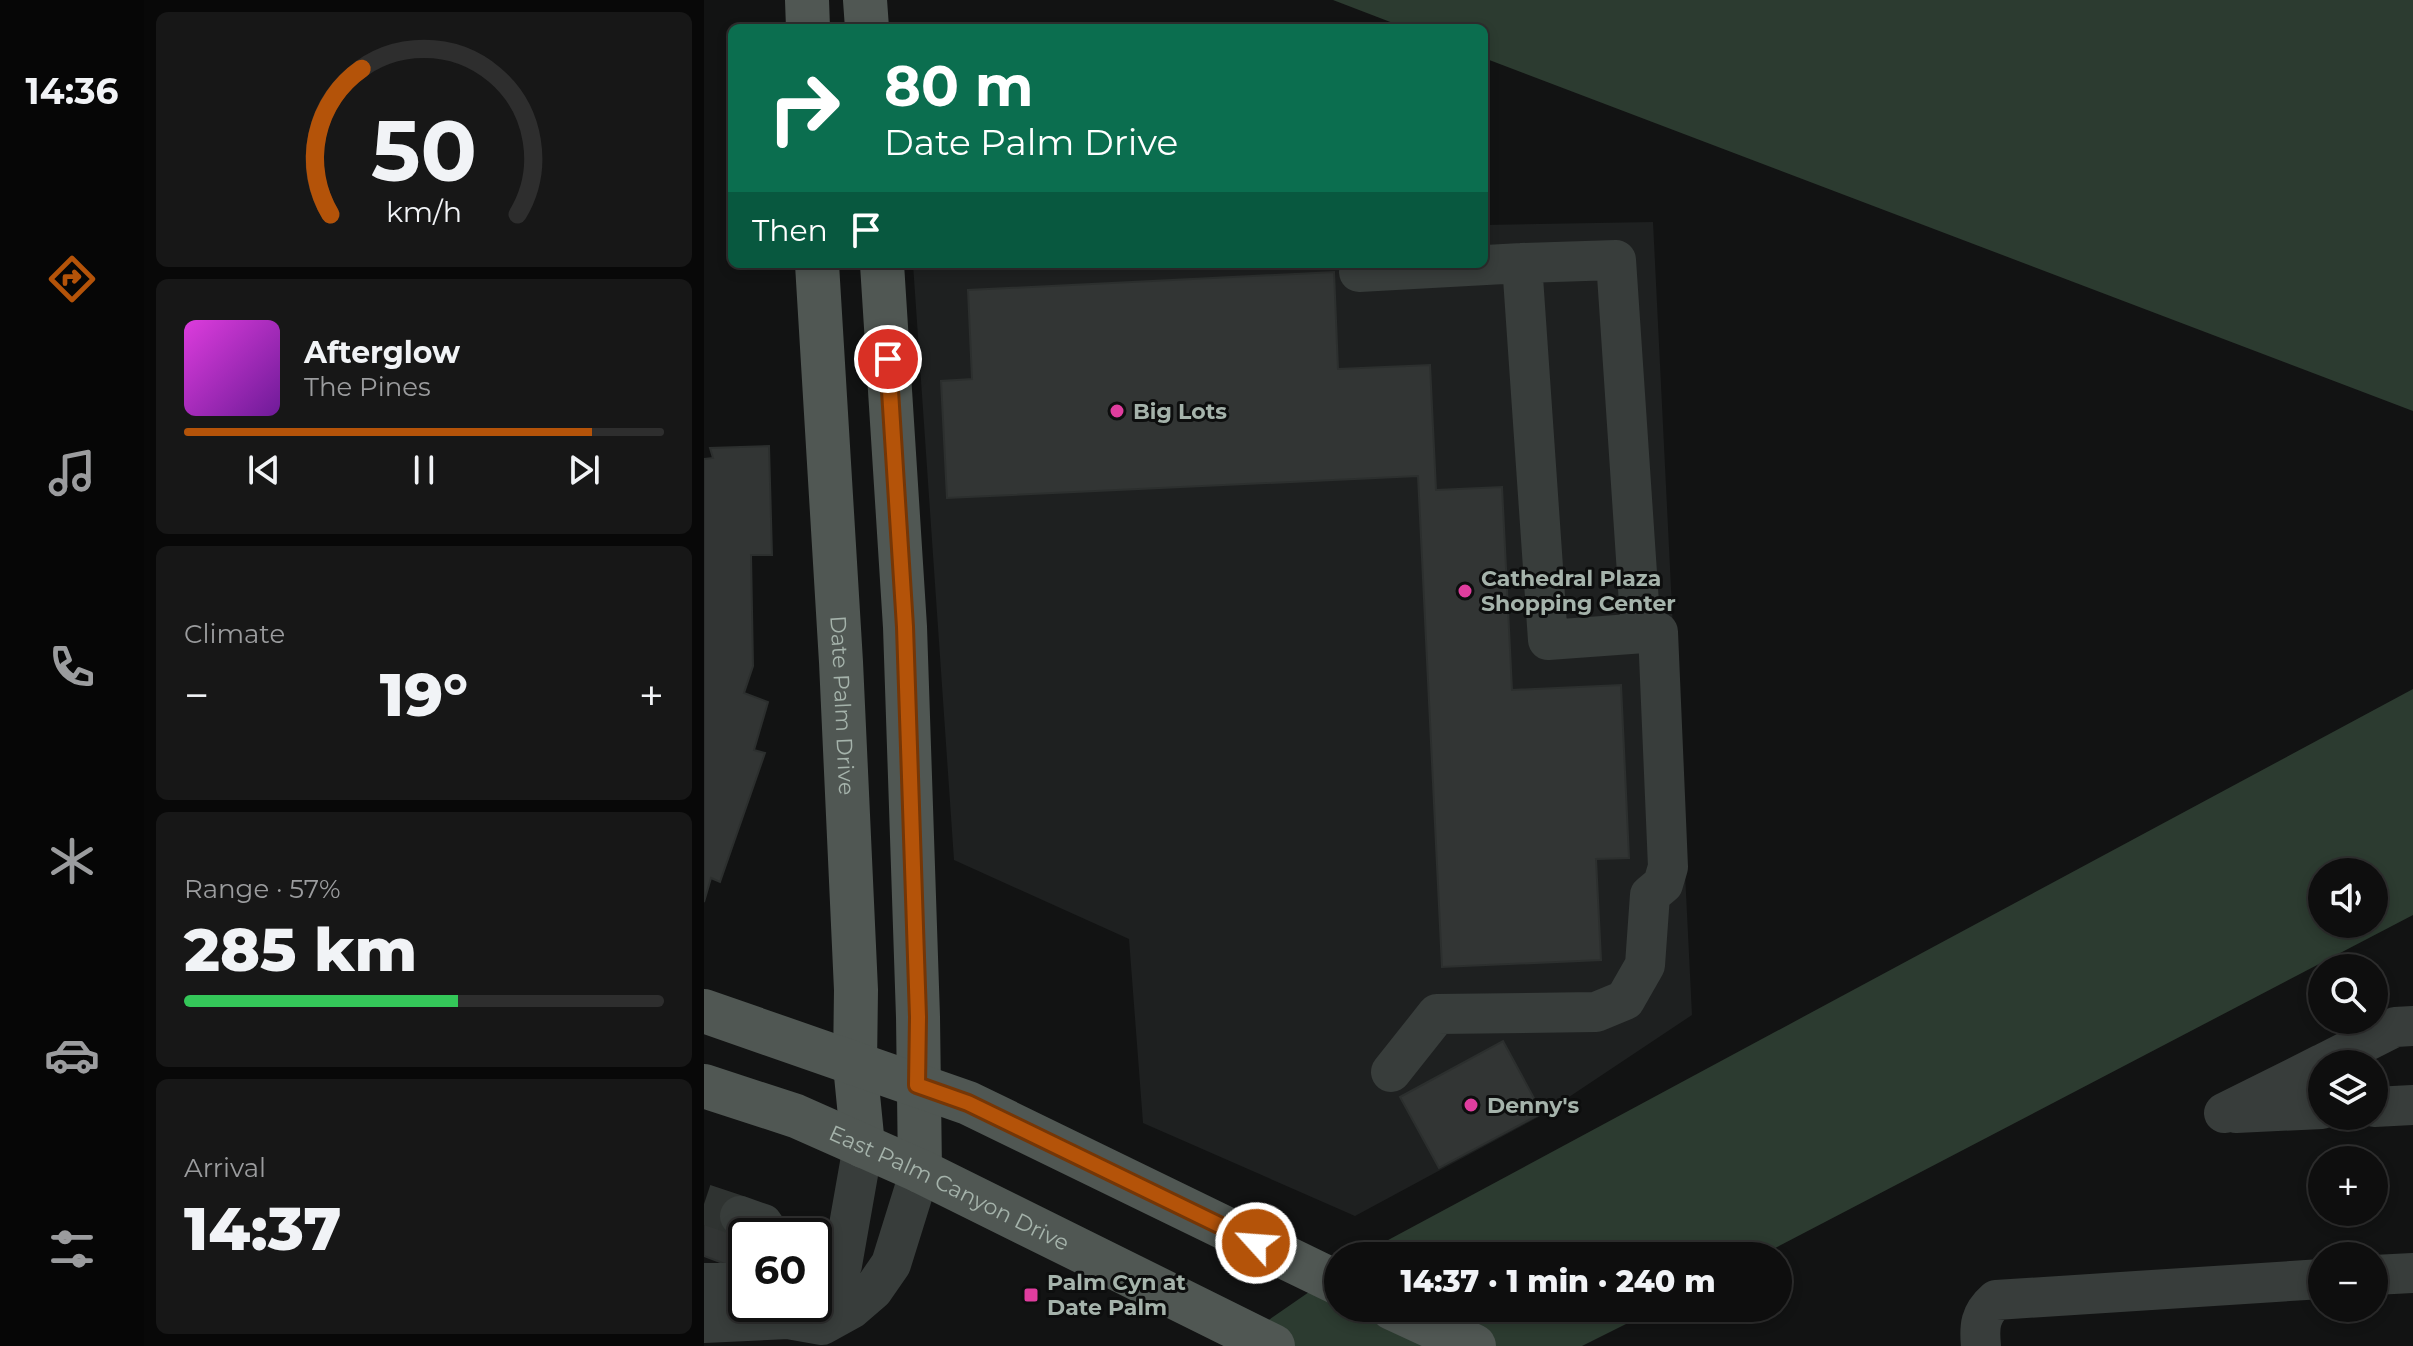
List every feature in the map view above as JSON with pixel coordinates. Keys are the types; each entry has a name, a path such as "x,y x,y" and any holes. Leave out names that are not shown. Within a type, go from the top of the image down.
{"main road":[{"path":"807,0 808,24"},
{"path":"865,0 867,24"},
{"name":"Date Palm Drive","path":"817,268 856,974 855,1065 863,1146"},
{"path":"882,268 905,627 920,1171"},
{"path":"704,1011 968,1103 1319,1274"},
{"name":"East Palm Canyon Drive","path":"704,1086 796,1116 920,1171 1273,1346"},
{"path":"1422,1322 1474,1346"}],"lane":[{"path":"1488,265 1616,260 1641,633"},
{"path":"1391,1072 1437,1014 1596,1012 1625,1000 1645,965 1650,895 1663,884 1668,867 1658,632 1548,640 1522,263"},
{"path":"1359,272 1431,268"},
{"path":"2350,1050 2395,1027 2413,1026"},
{"path":"2308,1071 2224,1113 2308,1110"},
{"path":"2388,1106 2413,1105"},
{"path":"832,1278 842,1265 863,1146"},
{"path":"832,1319 851,1309 873,1290 891,1264 920,1171"},
{"path":"2388,1274 2413,1273"},
{"path":"1981,1346 1979,1325 1985,1309 1996,1300 2308,1280"},
{"path":"704,1283 728,1283"},
{"path":"704,1323 728,1318"}],"shaded area":[{"path":"1333,0 2413,0 2413,411 1488,60 1488,24 1396,24"},
{"path":"1653,222 1692,1015 1542,1115 1355,1216 1143,1123 1129,939 954,860 913,268 1488,268 1488,225"},
{"path":"2413,689 2413,915 2388,928 2388,858 2308,858 2308,938 2369,938 2338,954 2308,954 2308,970 1787,1242 1384,1242"},
{"path":"1324,1282 1324,1322 1630,1322 1582,1346 1231,1346"}],"building":[{"name":"Cathedral Plaza Shopping Center","path":"1334,272 1338,369 1430,365 1436,490 1502,487 1512,690 1621,685 1629,858 1596,859 1601,960 1442,967 1418,476 947,498 941,381 972,379 968,290"},
{"path":"769,446 772,555 751,555 753,666 744,693 768,702 754,750 765,753 720,882 711,878 704,902 704,459 713,458 710,448"},
{"name":"Denny's","path":"1503,1041 1542,1113 1439,1168 1400,1097"},
{"path":"704,1211 728,1219 728,1265 704,1256"}],"tunnel":[{"path":"704,1204 740,1216"}],"place":[{"name":"Big Lots","path":"1117,411"},
{"name":"Cathedral Plaza Shopping Center","path":"1465,591"},
{"name":"Denny's","path":"1471,1105"},
{"name":"Palm Cyn at Date Palm","path":"1031,1295"}],"route":[{"path":"888,359 905,627 918,1017 917,1085 968,1103 1256,1243"}]}
